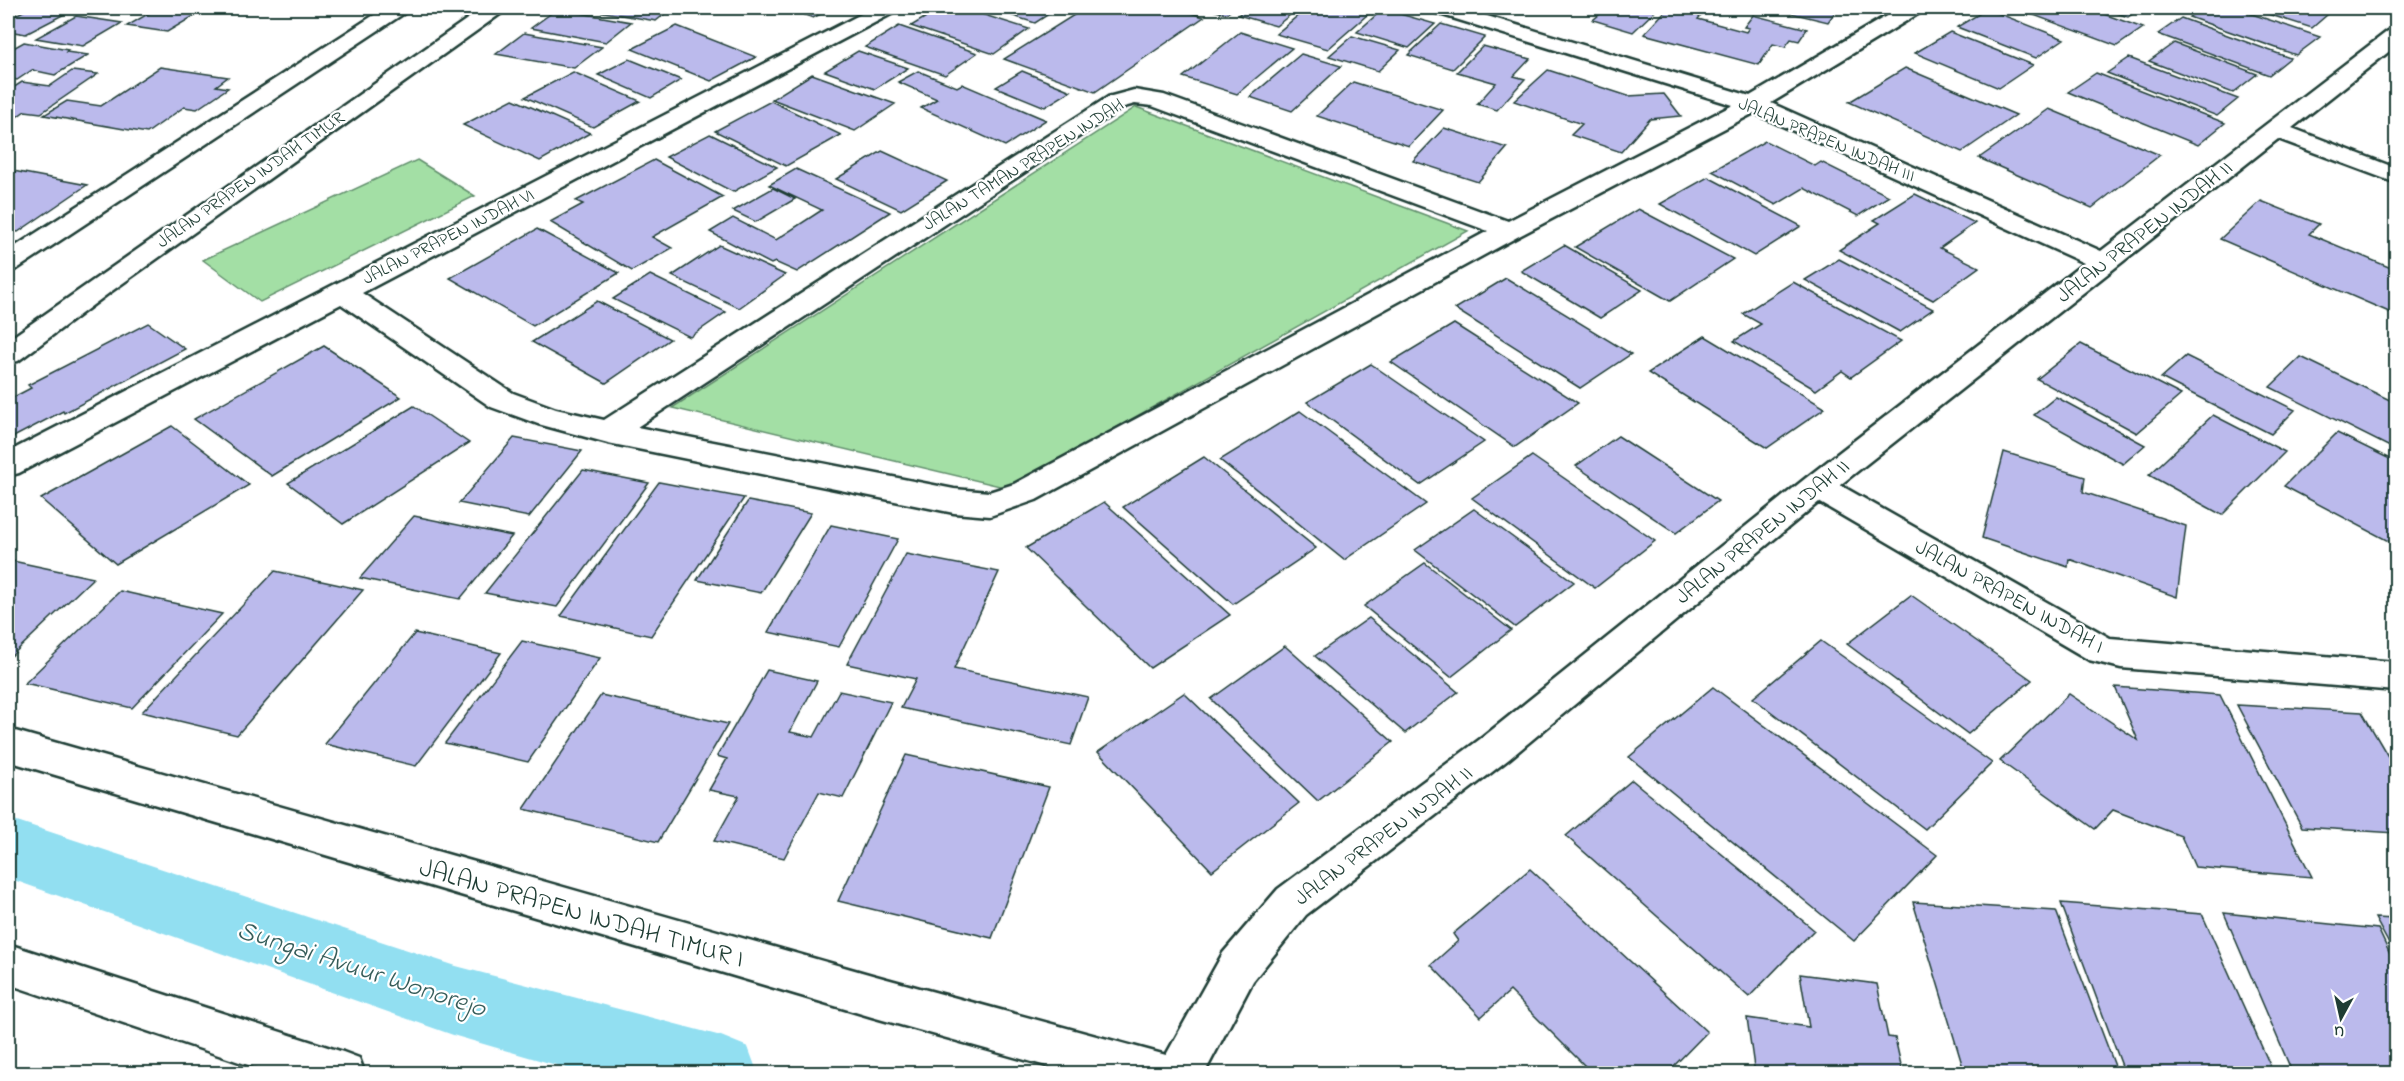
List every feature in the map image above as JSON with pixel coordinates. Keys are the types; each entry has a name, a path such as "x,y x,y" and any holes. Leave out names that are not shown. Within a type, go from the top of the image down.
{"street":[{"path":"8,263 399,8"},
{"name":"JALAN PRAPEN INDAH TIMUR","path":"8,354 146,253 496,8"},
{"name":"JALAN PRAPEN INDAH VI","path":"8,465 888,8"},
{"name":"JALAN PRAPEN INDAH III","path":"1440,8 1753,105 2103,262"},
{"path":"340,291 502,400 549,417 608,432 954,501 990,504 1025,492 1510,230 1753,105 1914,8"},
{"name":"JALAN PRAPEN INDAH II","path":"1180,1074 1238,967 1292,902 1496,748 1817,486 2397,36"},
{"name":"JALAN TAMAN PRAPEN INDAH","path":"608,432 1106,108 1127,98 1156,100 1510,230"},
{"path":"2276,129 2397,176"},
{"name":"JALAN PRAPEN INDAH I","path":"1817,486 2102,650 2121,654 2397,677"},
{"name":"JALAN PRAPEN INDAH TIMUR I","path":"8,745 872,996 1157,1074"},
{"path":"8,964 343,1074"}],"green space":[{"path":"1136,107 1468,231 1008,488 672,408"},
{"path":"417,160 475,196 260,302 203,260"}],"building":[{"path":"29,8 76,8 26,34 8,31 8,19"},
{"path":"158,8 204,10 167,32 127,26"},
{"path":"580,8 672,8 656,21"},
{"path":"786,8 832,8 813,18"},
{"path":"941,8 962,8 1029,29 994,54 911,26"},
{"path":"988,8 1058,8 1035,23"},
{"path":"1085,8 1175,8 1204,17 1095,92 1004,59"},
{"path":"1206,8 1234,8 1226,14"},
{"path":"1247,8 1299,8 1276,26 1238,15"},
{"path":"1307,8 1375,8 1328,49 1276,34"},
{"path":"1607,8 1657,9 1633,32 1593,20"},
{"path":"1668,8 1708,8 1698,19 1746,32 1749,28 1744,27 1753,15 1807,29 1799,41 1791,39 1785,47 1773,44 1759,65 1644,34"},
{"path":"1770,8 1838,8 1828,22"},
{"path":"2015,8 2087,8 2143,28 2117,46"},
{"path":"2102,8 2142,8 2128,17"},
{"path":"2202,8 2234,8 2320,37 2296,55 2189,17"},
{"path":"2249,8 2335,8 2312,28"},
{"path":"557,9 631,22 606,42 531,28"},
{"path":"1383,9 1435,24 1409,48 1357,32"},
{"path":"1987,9 2064,39 2036,58 1957,27"},
{"path":"76,16 122,23 83,46 36,38"},
{"path":"2181,18 2290,58 2269,75 2158,34"},
{"path":"1441,24 1485,37 1453,69 1408,55"},
{"path":"677,26 756,57 711,81 632,49"},
{"path":"899,26 977,53 945,75 865,47"},
{"path":"1240,32 1292,48 1237,94 1183,77"},
{"path":"1950,32 2033,65 1999,88 1915,53"},
{"path":"524,33 602,47 574,68 496,54"},
{"path":"1352,36 1400,50 1378,71 1329,56"},
{"path":"24,42 88,55 55,75 32,70 17,80 8,78 8,51"},
{"path":"2174,43 2257,74 2233,93 2149,61"},
{"path":"1483,46 1530,59 1514,76 1525,79 1497,110 1477,104 1496,83 1457,72"},
{"path":"858,51 908,68 875,89 825,71"},
{"path":"1301,54 1341,66 1292,111 1250,97"},
{"path":"2129,58 2238,99 2217,116 2107,73"},
{"path":"629,59 681,80 651,98 598,75"},
{"path":"160,67 228,77 216,86 228,88 197,109 184,107 147,133 44,115 67,101 101,106"},
{"path":"1905,68 2016,115 1962,152 1849,102"},
{"path":"1548,70 1628,96 1664,94 1681,116 1650,119 1621,152 1571,135 1582,124 1514,101"},
{"path":"72,71 98,74 41,113 25,111 8,123 8,91 22,82 50,86"},
{"path":"918,71 957,87 962,84 1046,120 1005,146 921,108 937,99 898,82"},
{"path":"1022,71 1071,91 1045,107 996,87"},
{"path":"573,72 640,101 593,127 525,97"},
{"path":"2096,73 2225,123 2198,145 2068,92"},
{"path":"812,74 895,104 855,131 772,99"},
{"path":"1353,82 1443,110 1409,146 1317,116"},
{"path":"513,99 590,133 540,161 463,125"},
{"path":"771,101 841,135 786,166 715,131"},
{"path":"2049,109 2160,155 2092,208 1979,158"},
{"path":"1444,128 1507,148 1478,182 1413,161"},
{"path":"710,134 777,167 733,192 666,157"},
{"path":"1765,141 1815,166 1821,162 1889,196 1858,216 1804,188 1776,205 1712,171"},
{"path":"882,151 947,181 901,210 836,179"},
{"path":"654,160 723,197 652,237 672,248 632,271 550,222 583,204 576,201"},
{"path":"796,169 890,212 797,272 775,262 771,264 710,232 733,218 776,240 822,210 769,185"},
{"path":"8,170 87,185 18,232 8,230"},
{"path":"1708,177 1801,226 1754,256 1660,204"},
{"path":"773,188 795,199 756,222 733,211"},
{"path":"1915,194 1975,223 1940,248 1979,267 1933,300 1839,250 1880,223 1874,220"},
{"path":"2261,201 2319,224 2309,234 2396,270 2396,315 2220,239"},
{"path":"1638,209 1733,259 1670,301 1575,247"},
{"path":"537,229 619,273 533,326 450,278"},
{"path":"719,245 785,275 739,308 672,276"},
{"path":"1564,245 1642,290 1600,318 1521,271"},
{"path":"1839,259 1933,309 1900,332 1805,280"},
{"path":"650,275 726,312 690,337 613,299"},
{"path":"1506,278 1631,354 1580,388 1455,309"},
{"path":"1793,282 1901,341 1851,377 1842,371 1816,390 1734,341 1761,324 1743,314"},
{"path":"597,301 670,339 606,383 532,342"},
{"path":"148,323 185,349 8,440 8,400 31,388 28,385"},
{"path":"1454,324 1578,403 1515,447 1391,362"},
{"path":"1705,336 1825,408 1767,448 1648,373"},
{"path":"2081,344 2181,395 2137,433 2037,379"},
{"path":"324,346 401,397 272,476 194,419"},
{"path":"2186,356 2295,410 2271,434 2161,378"},
{"path":"2301,357 2396,403 2396,450 2270,387"},
{"path":"1371,364 1484,442 1420,485 1307,402"},
{"path":"2056,397 2145,445 2123,464 2034,415"},
{"path":"414,406 469,443 343,524 288,483"},
{"path":"1300,411 1426,504 1344,560 1220,460"},
{"path":"2213,415 2285,452 2222,515 2149,475"},
{"path":"172,426 249,485 116,564 41,499"},
{"path":"2337,433 2396,462 2396,545 2284,486"},
{"path":"1618,436 1718,501 1676,533 1576,466"},
{"path":"514,438 582,451 529,517 459,503"},
{"path":"2004,452 2085,477 2083,492 2186,526 2177,597 2069,559 2068,567 1982,538"},
{"path":"1532,456 1655,541 1595,588 1472,498"},
{"path":"1204,457 1316,548 1233,604 1123,507"},
{"path":"583,470 649,483 557,607 485,593"},
{"path":"659,482 744,498 651,636 561,616"},
{"path":"748,501 811,513 761,593 697,580"},
{"path":"1104,502 1230,615 1150,668 1026,548"},
{"path":"1474,509 1574,582 1515,627 1415,550"},
{"path":"414,516 512,536 460,599 360,578"},
{"path":"831,525 898,539 839,647 768,632"},
{"path":"906,554 999,572 954,669 1088,697 1071,745 901,708 916,679 847,664"},
{"path":"8,560 93,578 8,659"},
{"path":"1425,563 1511,630 1451,677 1364,606"},
{"path":"275,571 363,590 237,735 142,712"},
{"path":"120,591 222,614 132,708 25,683"},
{"path":"1911,595 2032,680 1968,734 1847,644"},
{"path":"1369,618 1458,692 1405,733 1315,656"},
{"path":"415,633 501,653 416,766 325,744"},
{"path":"522,641 600,658 528,762 445,743"},
{"path":"1821,641 1992,763 1925,829 1753,698"},
{"path":"1285,646 1393,742 1318,801 1211,699"},
{"path":"767,670 817,681 790,732 814,737 839,691 891,702 843,798 819,792 784,858 714,841 739,796 709,790 727,759 717,756"},
{"path":"1713,687 1937,855 1854,941 1629,757"},
{"path":"2115,687 2220,695 2312,877 2195,867 2181,836 2113,810 2095,829 2000,761 2069,694 2138,740"},
{"path":"1184,693 1299,803 1212,871 1098,752"},
{"path":"601,695 728,724 658,842 524,809"},
{"path":"2237,705 2362,712 2396,770 2396,833 2302,827"},
{"path":"906,755 1049,787 992,938 838,901"},
{"path":"1632,780 1814,930 1749,997 1566,836"},
{"path":"1530,869 1707,1032 1666,1074 1593,1074 1510,991 1481,1017 1431,965 1458,941 1453,934"},
{"path":"1913,902 2056,911 2118,1074 1965,1074"},
{"path":"2061,903 2202,914 2274,1074 2125,1074"},
{"path":"2224,913 2378,929 2396,967 2396,1074 2293,1074"},
{"path":"2375,918 2396,919 2396,957"},
{"path":"1800,974 1877,984 1888,1037 1895,1038 1903,1074 1755,1074 1747,1018 1809,1027"}],"waterway":[{"name":"Sungai Avuur Wonorejo","path":"8,848 456,1001 721,1074"}]}
